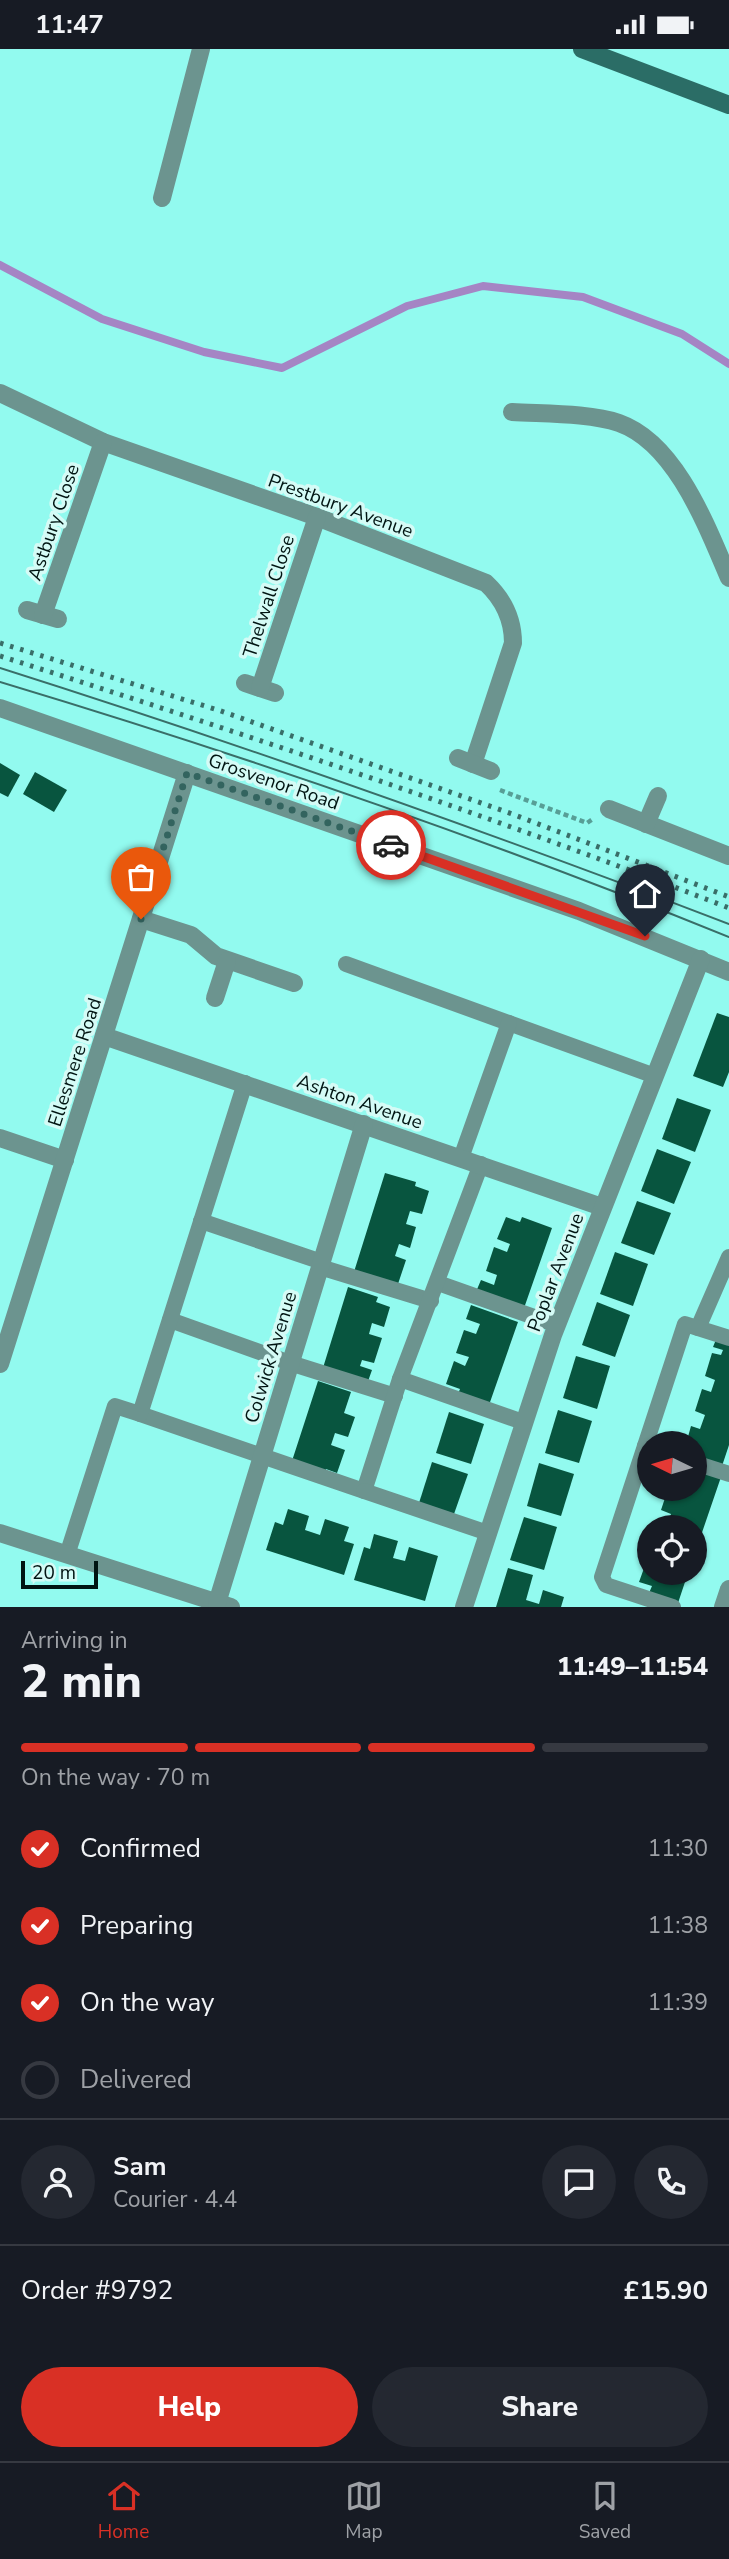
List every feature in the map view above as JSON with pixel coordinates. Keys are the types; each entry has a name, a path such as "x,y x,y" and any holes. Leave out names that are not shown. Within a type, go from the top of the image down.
{"street":[{"path":"162,198 201,49"},
{"path":"582,49 729,105"},
{"name":"Prestbury Avenue","path":"0,393 103,442 317,517 486,583 500,599 510,620 513,643 466,761 491,771"},
{"path":"512,412 617,422 636,430 665,456 700,514 729,578"},
{"name":"Astbury Close","path":"43,615 103,442"},
{"name":"Thelwall Close","path":"260,688 317,517"},
{"name":"Grosvenor Road","path":"0,708 579,911 729,972"},
{"name":"Ellesmere Road","path":"0,1364 5,1331 65,1160 187,773"},
{"path":"646,824 658,796"},
{"path":"609,809 729,856"},
{"path":"141,919 191,935 207,951 227,961 294,983"},
{"name":"Poplar Avenue","path":"464,1607 557,1325 701,959"},
{"path":"215,998 227,961"},
{"name":"Ashton Avenue","path":"104,1036 602,1207"},
{"name":"Colwick Avenue","path":"224,1605 261,1457 364,1124"},
{"path":"0,1138 65,1160"},
{"path":"0,1534 224,1605"},
{"path":"723,1607 729,1588"}],"lane":[{"path":"346,964 655,1076"},
{"path":"461,1158 509,1023"},
{"path":"141,1414 245,1083"},
{"path":"365,1491 400,1379 481,1164"},
{"path":"201,1221 431,1301"},
{"path":"698,1328 729,1257"},
{"path":"438,1283 557,1325"},
{"path":"170,1320 290,1363 395,1396"},
{"path":"652,1431 685,1324 729,1338"},
{"path":"400,1379 523,1422"},
{"path":"68,1555 115,1406 488,1533"},
{"path":"707,1467 729,1474"},
{"path":"637,1476 602,1577 606,1585 673,1607"}],"path":[{"path":"491,771 497,789 587,823 609,809"}],"building":[{"path":"0,763 20,775 8,797 0,793"},
{"path":"35,772 67,790 54,812 23,794"},
{"path":"717,1013 729,1017 729,1072 723,1087 693,1076"},
{"path":"677,1098 711,1110 695,1152 662,1139"},
{"path":"657,1149 691,1162 674,1204 641,1191"},
{"path":"385,1173 416,1182 415,1186 429,1191 422,1214 410,1211 406,1224 416,1227 410,1248 399,1244 395,1256 406,1260 398,1284 353,1275"},
{"path":"637,1201 671,1213 654,1255 621,1243"},
{"path":"506,1217 520,1222 522,1217 552,1228 523,1311 475,1294 481,1280 494,1285 497,1275 486,1271 494,1247 507,1252 510,1244 497,1239"},
{"path":"615,1252 648,1264 633,1306 600,1294"},
{"path":"348,1287 378,1297 376,1302 390,1307 384,1327 372,1323 369,1334 382,1338 374,1363 362,1360 360,1366 372,1370 367,1384 322,1371"},
{"path":"597,1302 630,1315 615,1357 582,1345"},
{"path":"471,1305 518,1322 489,1405 458,1394 460,1389 446,1384 454,1361 465,1366 469,1357 456,1353 464,1330 476,1334 480,1324 466,1319"},
{"path":"717,1337 729,1341 729,1445 722,1466 707,1462 707,1431 690,1431 691,1426 700,1429 705,1415 695,1411 702,1389 711,1392 715,1380 705,1376 712,1353 721,1355 723,1350 713,1347"},
{"path":"576,1356 610,1366 597,1409 563,1398"},
{"path":"318,1381 351,1392 344,1413 355,1417 348,1437 335,1433 331,1445 345,1450 337,1473 326,1469 324,1475 291,1464"},
{"path":"558,1410 592,1421 579,1463 545,1453"},
{"path":"449,1412 484,1424 471,1464 436,1453"},
{"path":"432,1462 468,1474 454,1514 419,1503"},
{"path":"539,1463 574,1474 561,1516 527,1506"},
{"path":"707,1473 721,1477 707,1518 707,1515 671,1515 661,1510 664,1501 707,1501"},
{"path":"288,1509 309,1516 305,1530 320,1535 325,1519 349,1527 344,1541 354,1544 344,1575 266,1550 275,1522 283,1525"},
{"path":"524,1517 557,1527 544,1570 510,1560"},
{"path":"374,1534 398,1541 393,1558 405,1561 409,1547 438,1556 425,1601 354,1580 364,1547 370,1549"},
{"path":"508,1568 533,1575 526,1600 539,1604 543,1590 564,1597 561,1607 496,1607"},
{"path":"649,1585 684,1585 678,1603 649,1593 652,1586"}],"waterway":[{"path":"0,265 102,319 204,352 282,368 407,306 483,286 583,297 682,334 729,364"}],"tram line":[{"path":"0,668 366,791 729,924"},
{"path":"0,682 368,801 729,937"}],"railway":[{"path":"0,643 218,710 515,815 729,897"},
{"path":"0,656 366,776 729,908"}],"way so far":[{"path":"141,919 187,773 391,845"}],"route":[{"path":"391,845 645,936"}]}
